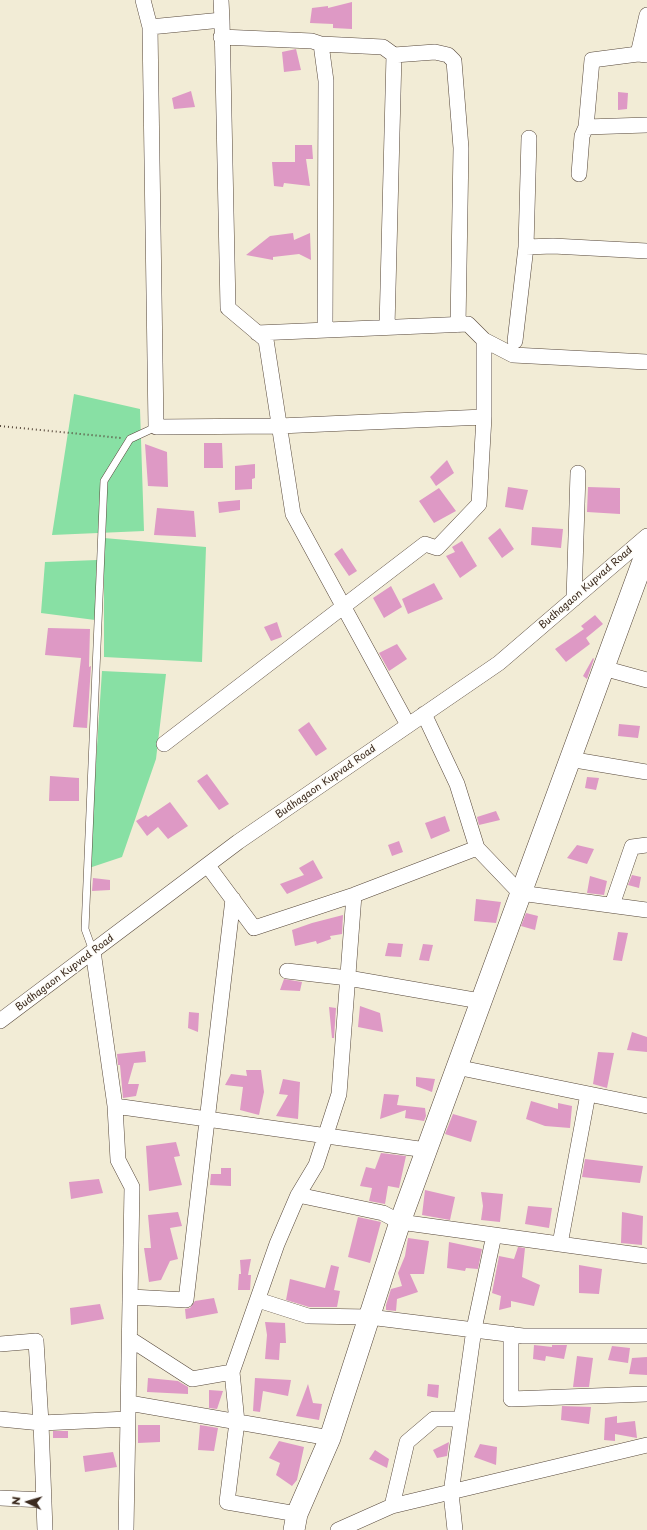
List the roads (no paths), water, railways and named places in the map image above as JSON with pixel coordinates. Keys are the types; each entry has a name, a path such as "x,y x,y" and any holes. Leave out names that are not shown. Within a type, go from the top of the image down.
{"street":[{"path":"143,0 150,27 156,427 280,426 484,417"},
{"path":"222,0 221,36 228,308 266,340 293,514 408,725"},
{"path":"579,174 582,136 586,127 592,60 643,54 647,15"},
{"path":"150,27 222,20"},
{"path":"221,36 312,41 321,44 383,47 394,55 436,52 448,55 454,61 461,148 458,325"},
{"path":"321,44 326,81 325,330"},
{"path":"387,327 394,55"},
{"path":"586,127 647,125"},
{"path":"515,341 526,247 529,138"},
{"path":"526,247 553,246 647,251"},
{"path":"257,333 468,324 484,340 513,355 647,362"},
{"path":"164,744 425,544 437,548 480,504 484,417 484,340"},
{"path":"574,599 578,473"},
{"name":"Budhagaon Kupvad Road","path":"0,1021 238,842 499,663 647,536"},
{"path":"354,895 339,1094 316,1165 298,1195 277,1244 232,1372 237,1422 227,1502 296,1522 330,1438 400,1222 426,1150 647,550"},
{"path":"603,668 647,680"},
{"path":"424,714 457,784 477,848 520,893 647,910"},
{"path":"569,759 647,772"},
{"path":"612,905 632,847 647,845"},
{"path":"208,866 254,928 354,895 477,848"},
{"path":"131,1297 186,1300 233,899"},
{"path":"93,952 115,1106 118,1160 132,1187 126,1530"},
{"path":"287,971 348,978 480,1001"},
{"path":"456,1067 647,1106"},
{"path":"560,1244 588,1094"},
{"path":"115,1106 426,1150"},
{"path":"298,1195 383,1213 400,1222 647,1256"},
{"path":"455,1530 451,1493 474,1329 494,1235"},
{"path":"258,1300 308,1316 369,1317 511,1334 605,1337 647,1336"},
{"path":"511,1334 511,1399 647,1394"},
{"path":"130,1339 192,1379 232,1372"},
{"path":"0,1344 36,1341 45,1530"},
{"path":"129,1404 330,1438"},
{"path":"0,1419 41,1423 128,1419"},
{"path":"392,1506 407,1442 434,1419 461,1419"},
{"path":"338,1530 392,1506 647,1445"},
{"path":"0,1498 44,1500"}],"lane":[{"path":"93,952 85,929 104,481 130,439 156,427"}]}
